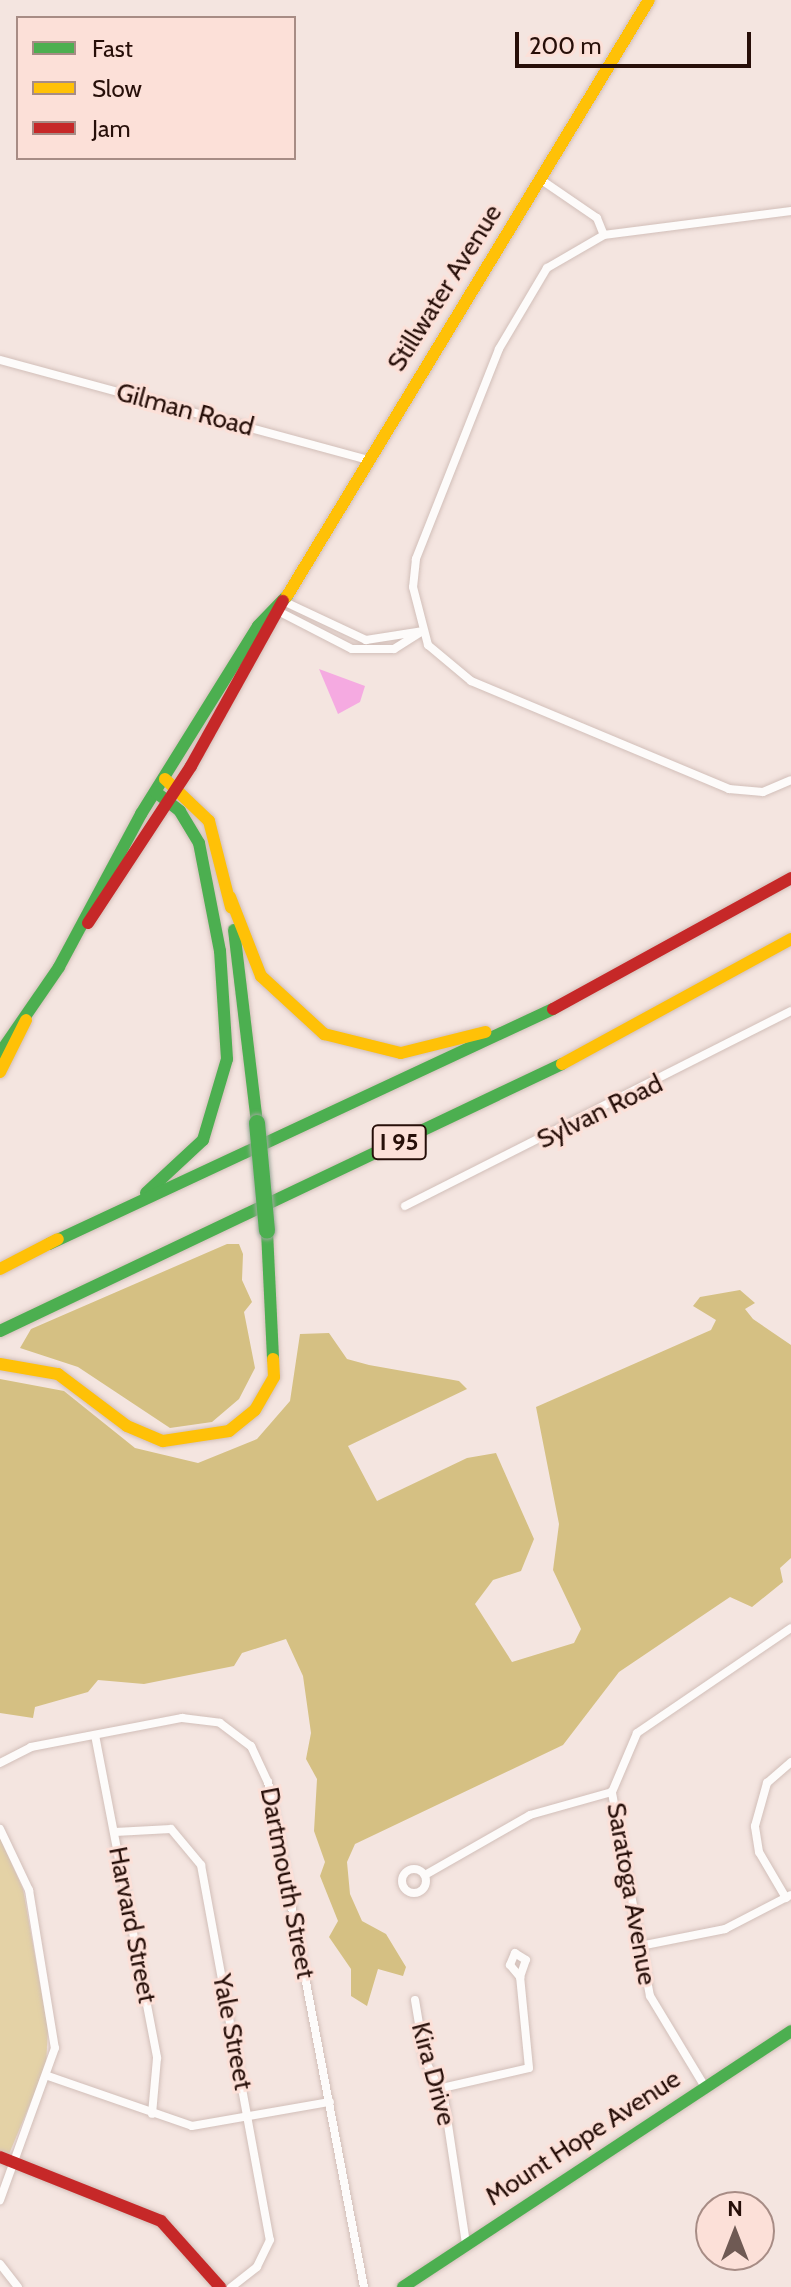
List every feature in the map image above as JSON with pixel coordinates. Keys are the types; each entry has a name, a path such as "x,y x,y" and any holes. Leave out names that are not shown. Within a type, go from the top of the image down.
{"main road":[{"name":"Stillwater Avenue","path":"0,1072 26,1020 78,934 649,0"},
{"path":"0,1364 58,1374 127,1426 163,1441 229,1431 255,1410 274,1377 267,1231 230,897 209,821 167,790"},
{"path":"49,1244 177,1170 211,1125 226,1080 220,951 199,843 167,790"},
{"name":"I 95","path":"0,1269 644,963 791,878"},
{"path":"230,897 273,993 308,1024 367,1049 418,1051 472,1037 644,963"},
{"name":"I 95","path":"0,1331 588,1051 791,939"},
{"name":"Stillwater Avenue","path":"0,1053 26,1020"},
{"name":"Mount Hope Avenue","path":"403,2287 791,2031"},
{"path":"7,2159 161,2221 220,2287"}],"street":[{"path":"540,179 597,218 604,235"},
{"path":"791,211 604,235 547,268 514,314 416,559 414,603 423,631 442,662 471,681 696,776 750,793 791,780"},
{"name":"Gilman Road","path":"0,360 369,460"},
{"path":"280,608 338,644 370,651 394,649 423,631"},
{"name":"Sylvan Road","path":"405,1206 791,1011"},
{"name":"Saratoga Avenue","path":"705,2087 650,1996 612,1792 637,1733 791,1628"},
{"name":"Dartmouth Street","path":"0,1763 31,1747 204,1718 238,1731 251,1746 268,1782 364,2287"},
{"name":"Harvard Street","path":"95,1735 159,2071 152,2114"},
{"path":"640,1946 725,1929 789,1896 759,1852 755,1826 767,1783 791,1762"},
{"path":"425,1875 530,1815 612,1792"},
{"path":"0,1829 23,1866 51,2001 48,2076 7,2159 0,2200"},
{"name":"Yale Street","path":"115,1832 171,1829 196,1853 270,2240 257,2267 231,2287"},
{"path":"442,2088 529,2068 520,1977"},
{"name":"Kira Drive","path":"415,2000 425,2060 442,2088 466,2243"},
{"path":"48,2076 192,2126 249,2119 330,2102"},
{"path":"0,2264 18,2287"}],"shaded area":[{"path":"319,669 365,686 360,702 338,714"},
{"path":"227,1244 239,1244 243,1254 242,1280 252,1302 244,1312 255,1368 239,1399 212,1422 170,1428 78,1367 20,1348 31,1329"},
{"path":"740,1290 755,1303 745,1309 753,1319 791,1345 791,1558 780,1568 783,1582 752,1607 730,1597 619,1672 563,1745 355,1844 347,1862 350,1894 362,1921 386,1934 406,1967 403,1976 378,1969 367,2006 351,1996 351,1969 329,1937 338,1921 320,1876 325,1862 314,1831 317,1779 306,1759 311,1733 303,1676 286,1639 242,1653 234,1666 144,1684 98,1680 88,1692 35,1707 33,1718 0,1713 0,1379 64,1391 135,1448 198,1463 257,1439 290,1401 300,1334 329,1333 347,1359 459,1381 467,1389 348,1446 377,1501 467,1458 496,1453 534,1539 521,1571 493,1580 475,1604 512,1662 574,1643 581,1629 553,1570 559,1524 536,1407 711,1330 716,1320 693,1306 700,1297"},
{"path":"0,1838 23,1889 48,2029 46,2066 9,2154 0,2151"}],"traffic: fast":[{"path":"0,1053 59,967 141,814 258,626 287,596"},
{"path":"146,1193 203,1140 227,1059 220,951 199,843 180,811 156,792"},
{"path":"234,930 257,1123"},
{"path":"49,1244 553,1009"},
{"path":"0,1331 562,1064"},
{"path":"257,1123 267,1231"},
{"path":"267,1231 273,1359"},
{"path":"403,2287 791,2031"}],"traffic: slow":[{"path":"287,596 649,0"},
{"path":"165,779 209,821 231,907"},
{"path":"230,897 261,976 324,1034 401,1053 485,1032"},
{"path":"562,1064 791,939"},
{"path":"0,1072 26,1020"},
{"path":"0,1269 58,1239"},
{"path":"0,1364 58,1374 127,1426 163,1441 229,1431 255,1410 274,1377 273,1359"}],"traffic: jam":[{"path":"88,923 191,766 283,601"},
{"path":"553,1009 791,878"},
{"path":"0,2157 161,2221 220,2287"}]}
